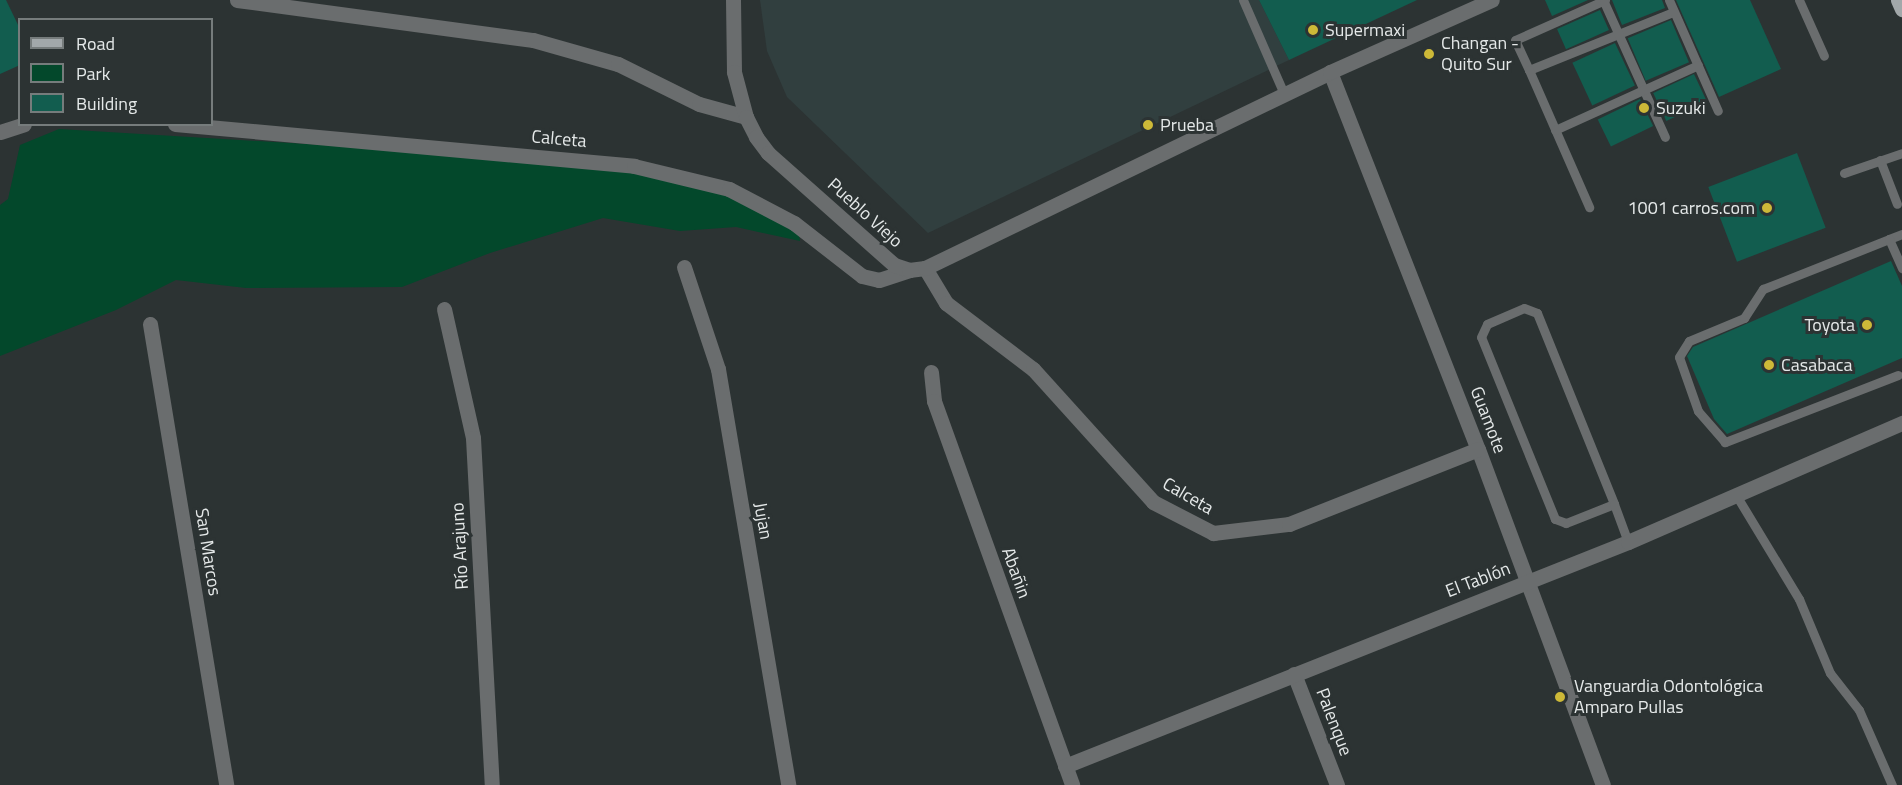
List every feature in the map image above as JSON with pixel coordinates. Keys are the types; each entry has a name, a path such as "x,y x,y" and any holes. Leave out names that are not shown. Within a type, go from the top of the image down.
{"main road":[{"path":"1898,0 1902,9"}],"street":[{"path":"237,0 534,40 618,64 699,104 746,117"},
{"name":"Pueblo Viejo","path":"733,0 734,72 746,117 768,153 894,265 909,270 925,268 1330,72 1492,0"},
{"name":"Guamote","path":"1330,72 1478,449 1603,785"},
{"path":"0,132 18,126"},
{"name":"Calceta","path":"197,126 634,166 729,189 794,223 862,276 879,280 909,270"},
{"name":"Jujan","path":"684,267 718,369 788,785"},
{"name":"Calceta","path":"925,268 946,303 1034,369 1153,502 1213,533 1289,524 1478,449"},
{"name":"Río Arajuno","path":"444,309 473,438 492,785"},
{"name":"San Marcos","path":"150,324 226,785"},
{"name":"Abañin","path":"931,372 934,401 1072,785"},
{"name":"El Tablón","path":"1065,766 1628,542 1902,423"},
{"name":"Palenque","path":"1294,674 1337,785"}],"lane":[{"path":"1243,0 1284,94"},
{"path":"1669,0 1718,111"},
{"path":"1799,0 1824,56"},
{"path":"1589,207 1515,40 1604,1 1665,137"},
{"path":"1529,70 1673,12"},
{"path":"1555,130 1698,65"},
{"path":"1844,173 1902,153"},
{"path":"1880,160 1897,204"},
{"path":"1902,234 1763,289 1744,318 1689,341 1679,357 1698,411 1725,442 1900,374 1902,385"},
{"path":"1889,239 1902,268"},
{"path":"1614,504 1566,523 1555,519 1481,338 1487,324 1524,308 1537,313 1614,504 1628,542"},
{"path":"1736,495 1799,599 1830,673 1859,710 1892,785"}],"shaded area":[{"path":"760,0 1259,0 1289,60 928,233 787,97 767,51"}],"green space":[{"path":"59,129 585,161 722,189 798,227 800,241 736,227 680,231 603,218 490,253 402,287 246,288 176,280 116,310 0,356 0,205 8,199 20,145"}],"building":[{"path":"0,0 6,0 18,25 18,66 0,74"},
{"name":"Supermaxi","path":"1259,0 1417,0 1289,60"},
{"path":"1545,0 1588,0 1552,16"},
{"path":"1612,0 1662,0 1665,8 1622,25"},
{"path":"1676,0 1750,0 1781,69 1719,97"},
{"path":"1600,10 1609,30 1566,49 1557,29"},
{"path":"1671,20 1689,62 1646,81 1628,38"},
{"path":"1615,43 1635,86 1592,105 1572,63"},
{"path":"1694,74 1707,102 1666,121 1653,93"},
{"path":"1640,99 1653,126 1611,147 1598,120"},
{"name":"1001 carros.com","path":"1797,153 1826,228 1737,262 1708,187"},
{"name":"Casabaca","path":"1891,261 1902,286 1902,358 1727,434 1714,419 1687,356 1693,347"}],"place":[{"name":"Supermaxi","path":"1313,30"},
{"name":"Changan - Quito Sur","path":"1429,54"},
{"name":"Suzuki","path":"1644,108"},
{"name":"Prueba","path":"1148,125"},
{"name":"1001 carros.com","path":"1767,208"},
{"name":"Toyota","path":"1867,325"},
{"name":"Casabaca","path":"1769,365"},
{"name":"Vanguardia Odontológica Amparo Pullas","path":"1560,697"}]}
